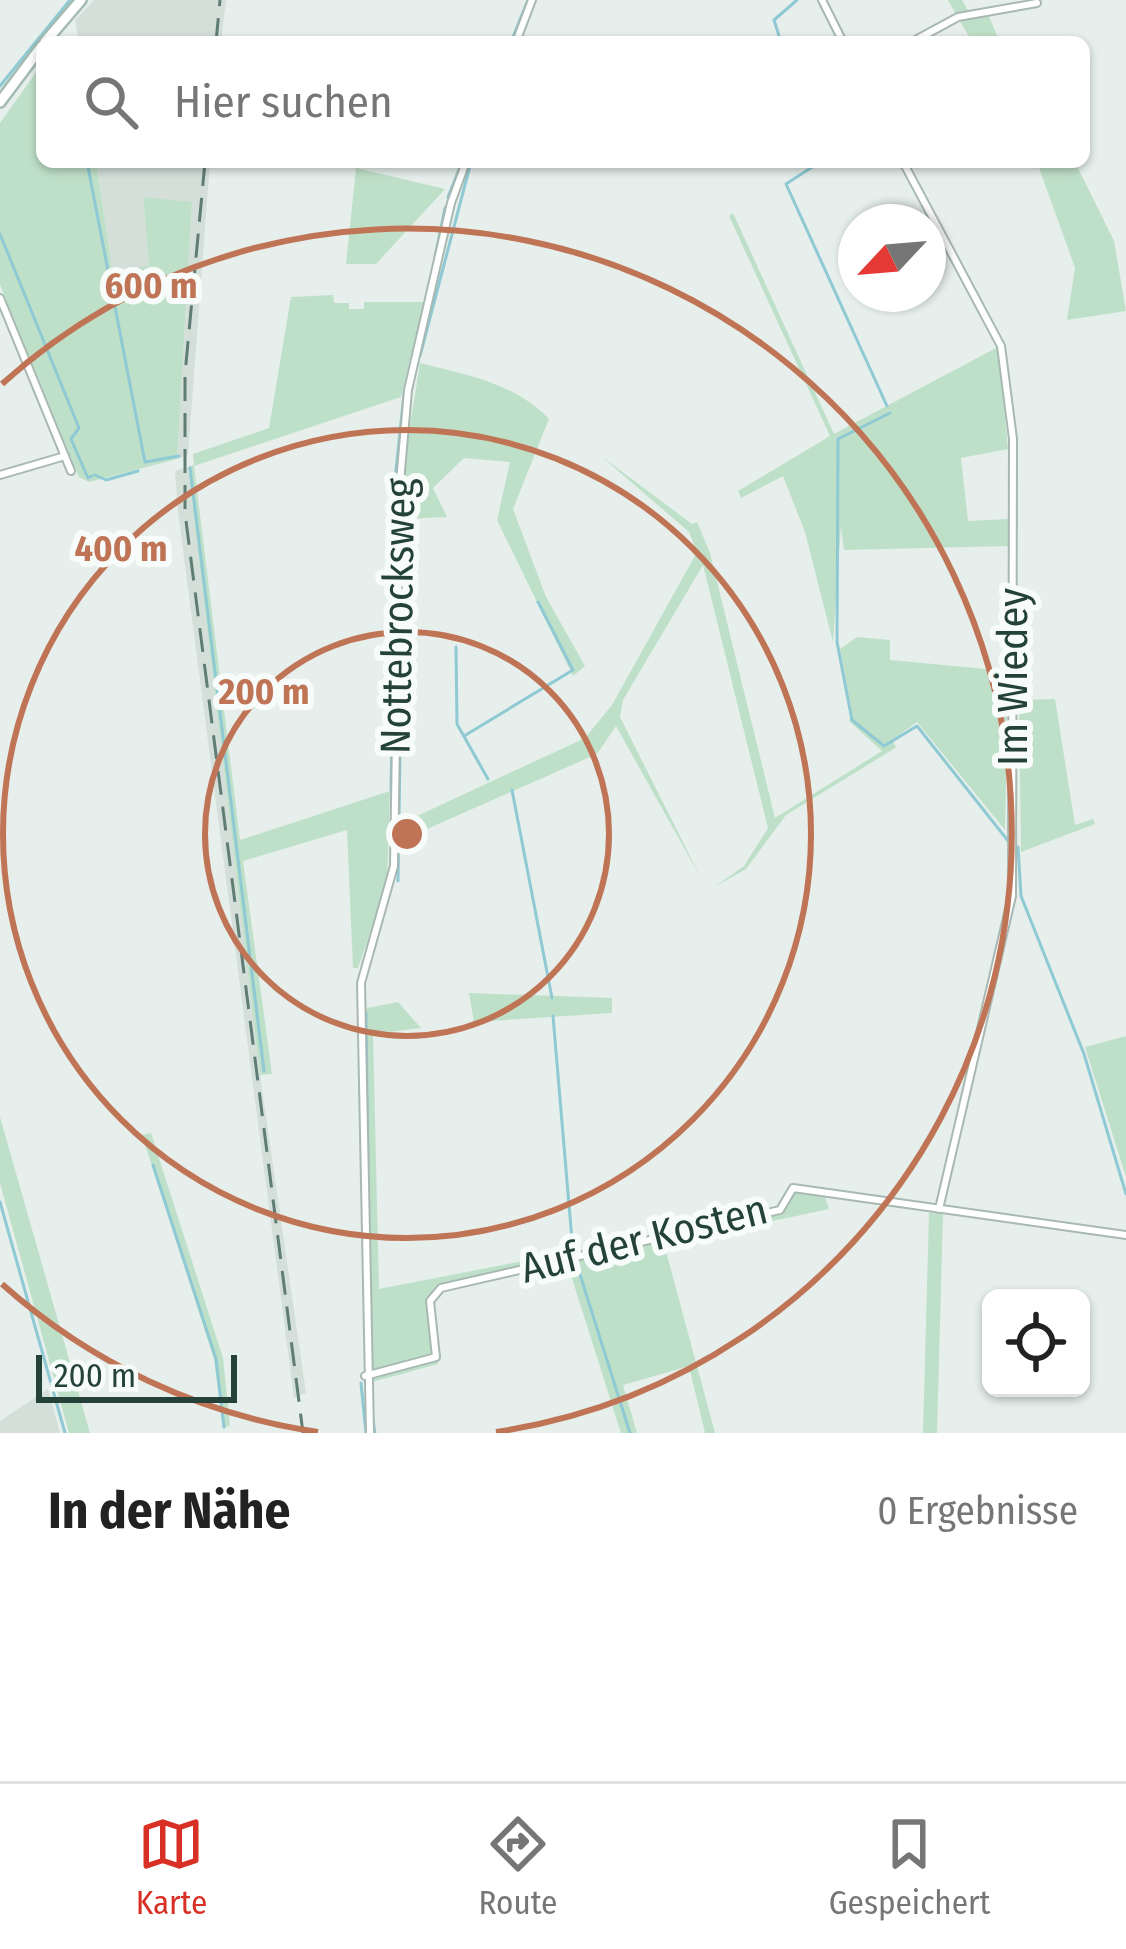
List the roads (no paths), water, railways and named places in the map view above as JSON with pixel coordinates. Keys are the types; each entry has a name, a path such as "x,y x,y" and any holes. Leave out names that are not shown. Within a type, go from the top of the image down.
{"main road":[{"path":"51,36 81,0"},
{"path":"0,102 36,55"}],"street":[{"path":"518,36 532,0"},
{"path":"822,0 840,36"},
{"path":"923,36 958,17 1037,3"},
{"name":"Nottebrocksweg","path":"370,1433 365,1376 361,983 394,866 402,440 419,338 464,168"},
{"name":"Im Wiedey","path":"906,168 1001,346 1014,455 1012,896 939,1209"},
{"path":"0,298 71,471"},
{"path":"0,475 65,457"},
{"name":"Auf der Kosten","path":"365,1376 436,1357 430,1301 449,1285 780,1210 793,1188 1126,1235"}],"waterway":[{"path":"41,36 70,0"},
{"path":"513,36 528,0"},
{"path":"779,36 774,20 797,0"},
{"path":"0,86 36,42"},
{"path":"88,168 145,462 179,456"},
{"path":"448,197 460,168"},
{"path":"420,356 469,168"},
{"path":"811,168 786,184 887,406"},
{"path":"435,257 445,208"},
{"path":"0,234 79,428 71,439 88,478 92,476"},
{"path":"392,692 395,480 404,394"},
{"path":"890,413 838,439 837,642 852,720 884,746 917,726 1009,842"},
{"path":"190,468 264,1071"},
{"path":"95,475 106,480 138,471"},
{"path":"464,736 573,670 538,602"},
{"path":"456,647 457,724 488,779"},
{"path":"392,703 392,723"},
{"path":"391,790 392,733"},
{"path":"398,881 400,752"},
{"path":"1009,783 1009,840"},
{"path":"512,790 552,998"},
{"path":"1018,847 1021,896 1084,1054 1126,1194"},
{"path":"366,1013 368,1167"},
{"path":"553,1016 573,1252"},
{"path":"153,1165 216,1359 224,1427"},
{"path":"0,1202 65,1433"},
{"path":"577,1265 630,1433"},
{"path":"361,1383 366,1433"},
{"path":"372,1414 375,1433"}],"railway":[{"path":"217,36 220,0"},
{"path":"204,168 185,374 185,513 303,1433"}]}
